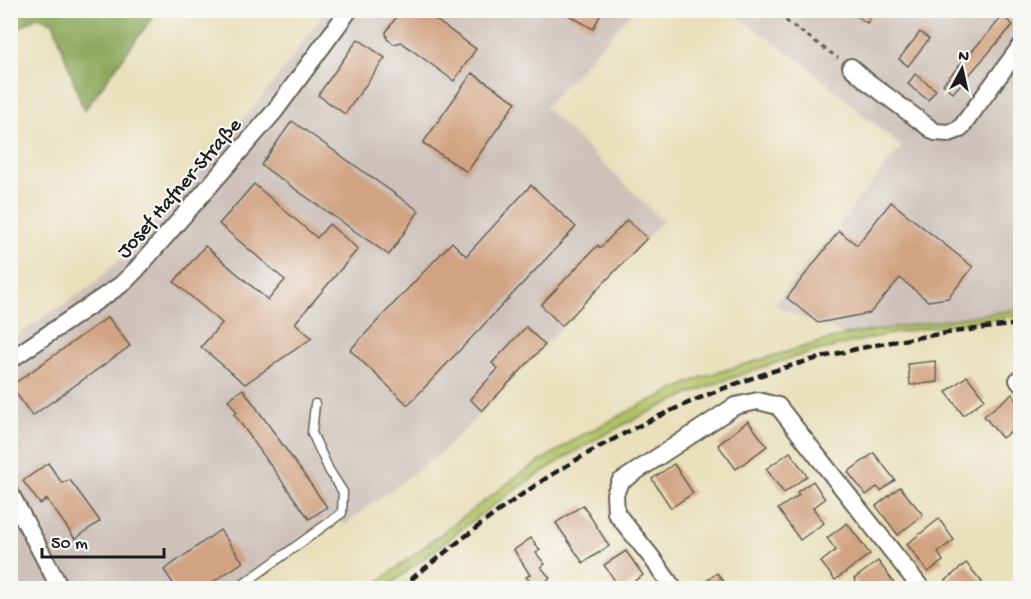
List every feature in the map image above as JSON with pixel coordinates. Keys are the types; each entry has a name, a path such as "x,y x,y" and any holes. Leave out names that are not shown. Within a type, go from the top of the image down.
{"street":[{"name":"Josef Hafner-Straße","path":"10,360 122,284 136,270 274,112 349,10"},
{"path":"851,67 935,132 949,133 960,129 1020,47"},
{"path":"673,588 616,513 617,487 620,482 735,406 758,402 778,406 921,588"},
{"path":"10,493 60,588"}],"lane":[{"path":"238,588 342,513 343,492 329,470 312,433 315,404"}],"path":[{"path":"771,10 851,67"}],"shaded area":[{"path":"324,11 633,11 545,107 663,221 446,449 344,525 332,515 229,588 11,588 11,339 90,287 125,255 247,115 289,63"},
{"path":"730,11 1020,11 1020,309 844,335 774,305 901,147 808,67"}],"green space":[{"path":"11,10 157,11 84,111 53,22 37,17 11,33"},
{"path":"1020,309 1020,316 903,332 798,356 712,385 670,403 589,443 507,495 386,588 370,588 521,473 581,436 702,377 844,335"}],"building":[{"path":"401,10 422,10 476,49 454,81 401,42 394,44 387,39 386,32"},
{"path":"560,10 603,10 593,29"},
{"path":"848,10 875,10 867,23"},
{"path":"1003,16 1013,25 953,93 943,84"},
{"path":"920,32 929,39 908,66 899,59"},
{"path":"358,39 385,58 345,114 318,95"},
{"path":"472,73 516,102 467,172 423,143"},
{"path":"915,74 936,90 928,100 908,84"},
{"path":"292,121 419,211 389,255 261,165"},
{"path":"254,184 317,238 329,224 358,249 295,323 312,338 245,384 201,347 222,323 174,282 205,246 268,300 285,280 219,224"},
{"path":"531,185 576,227 408,405 350,350 452,242 466,256"},
{"path":"891,202 973,267 948,298 928,301 900,278 870,313 818,323 787,298 839,231 857,245"},
{"path":"627,220 647,238 562,326 541,305 598,245 600,248"},
{"path":"108,317 130,346 32,416 11,386"},
{"path":"526,327 545,345 482,411 470,399 498,369 492,363"},
{"path":"935,361 938,382 910,385 908,364"},
{"path":"967,376 985,399 963,415 946,392"},
{"path":"243,389 327,507 309,519 234,414 237,412 228,400"},
{"path":"1012,394 1020,404 1020,440 1018,442 1010,432 1002,438 984,416"},
{"path":"748,421 767,446 736,469 718,445"},
{"path":"790,452 807,476 784,493 766,469"},
{"path":"874,453 895,480 881,491 877,487 866,495 848,472"},
{"path":"48,463 62,483 70,480 100,521 75,539 47,499 40,504 23,481"},
{"path":"674,464 693,493 671,508 652,479"},
{"path":"813,481 825,499 813,508 824,523 800,540 778,509 799,495 797,492"},
{"path":"900,487 923,515 898,535 876,506"},
{"path":"583,505 609,546 583,563 556,523"},
{"path":"939,519 954,540 938,552 943,561 928,572 907,544"},
{"path":"847,523 870,554 835,580 821,562 836,550 827,538"},
{"path":"220,530 243,562 204,588 171,588 175,586 164,570"},
{"path":"531,538 540,550 536,553 545,564 541,567 550,578 536,588 526,577 530,575 514,550"},
{"path":"626,551 643,575 624,588 620,588 604,565"},
{"path":"878,561 898,588 861,588 854,579"},
{"path":"966,563 982,582 977,588 938,587"},
{"path":"717,573 729,588 697,588"},
{"path":"104,580 110,588 92,588"}],"railway":[{"path":"400,588 489,518 545,479 605,444 699,398 764,374 852,350 936,335 1020,324"}]}
